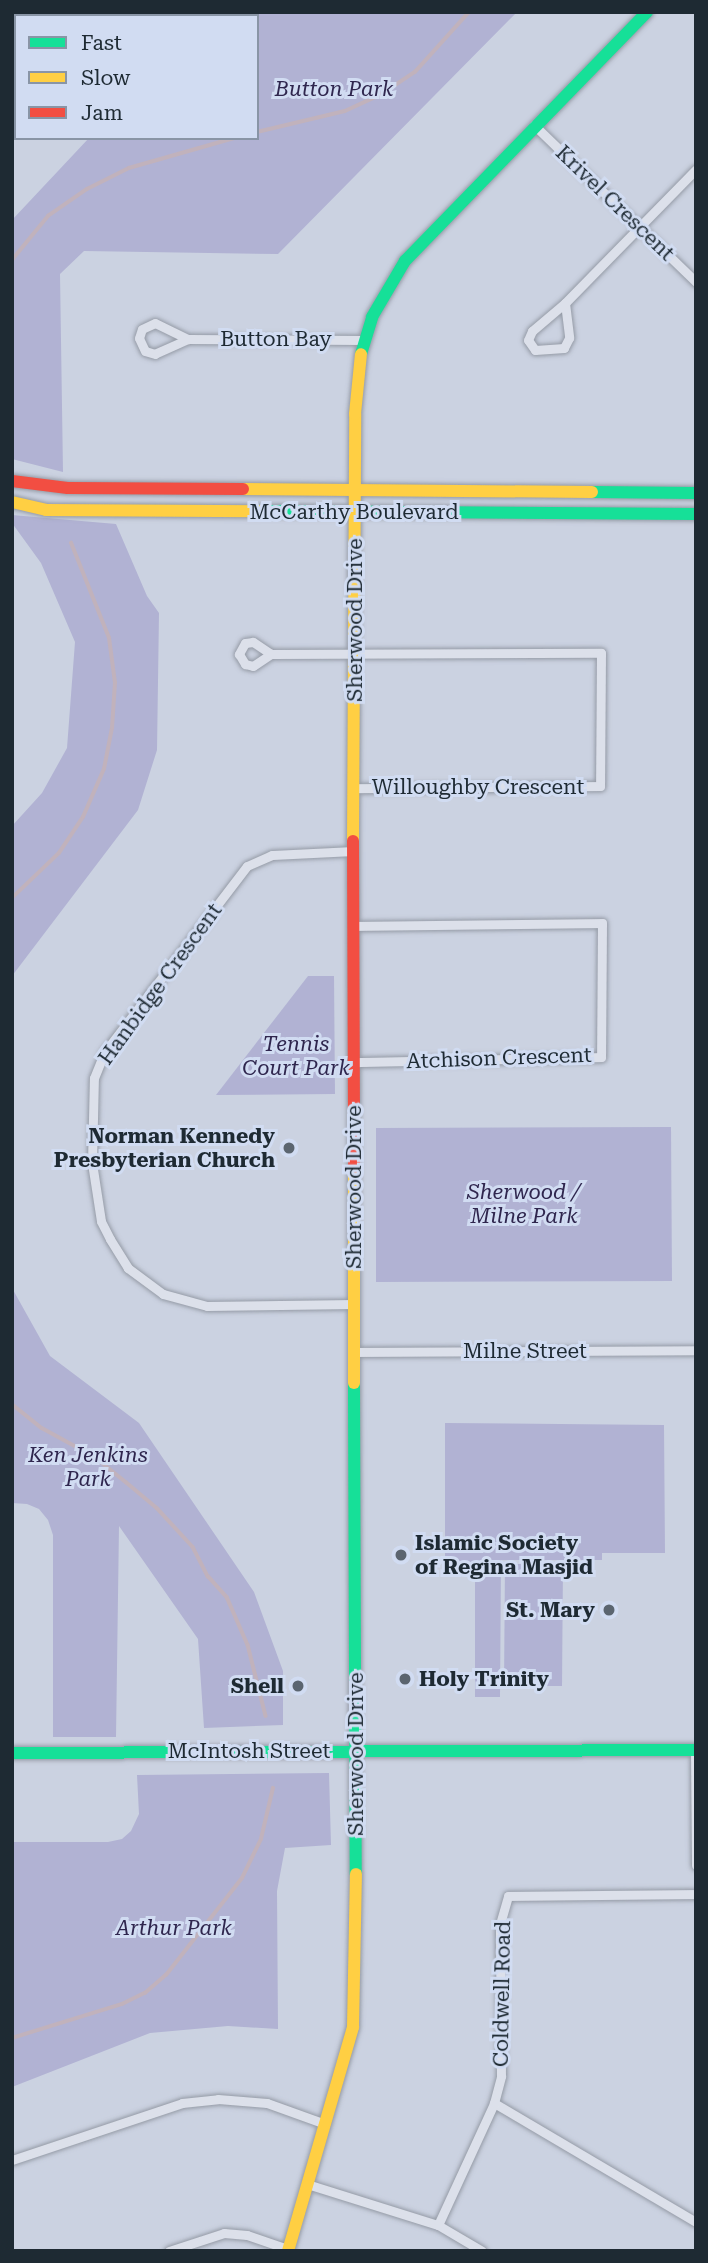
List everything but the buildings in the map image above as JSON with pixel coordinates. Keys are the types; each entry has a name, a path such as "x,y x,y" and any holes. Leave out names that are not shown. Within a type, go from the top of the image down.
{"street":[{"name":"Sherwood Drive","path":"288,2250 353,2027 356,1994 355,414 364,340 380,299 405,261 534,125 647,12"},
{"name":"Krivel Crescent","path":"534,125 696,282"},
{"path":"565,303 569,338 564,348 535,351 528,340 532,331 565,303 696,169"},
{"name":"Button Bay","path":"188,338 155,354 145,351 139,338 146,326 155,323 188,338 364,340"},
{"name":"McCarthy Boulevard","path":"12,481 68,488 696,493"},
{"name":"McCarthy Boulevard","path":"12,502 46,510 696,514"},
{"name":"Willoughby Crescent","path":"354,654 601,653 600,786 355,788"},
{"path":"271,654 354,654"},
{"name":"Hanbidge Crescent","path":"354,851 272,855 247,866 104,1053 94,1078 92,1163 101,1221 110,1239 128,1268 163,1294 207,1306 354,1304"},
{"name":"Atchison Crescent","path":"354,926 601,923 601,1056 354,1062"},
{"name":"Milne Street","path":"354,1352 696,1350"},
{"path":"696,1750 696,1865"},
{"name":"McIntosh Street","path":"12,1753 696,1750"},
{"name":"Coldwell Road","path":"438,2225 494,2103 500,2076 500,1924 508,1896 696,1894"},
{"path":"12,2160 182,2103 218,2099 267,2103 325,2124"},
{"path":"494,2103 696,2222"},
{"path":"307,2184 438,2225 481,2251"},
{"path":"169,2251 224,2233 247,2235 288,2250"}],"green space":[{"name":"Button Park","path":"517,12 278,254 84,251 60,274 63,472 12,459 12,220 87,140 259,140 259,14 178,14"},
{"path":"12,515 116,524 147,596 159,613 157,750 138,810 12,976 12,826 42,793 67,748 75,642 41,563 12,523"},
{"name":"Tennis Court Park","path":"308,976 334,976 335,1094 216,1095"},
{"name":"Sherwood / Milne Park","path":"671,1127 672,1281 376,1282 376,1128"},
{"name":"Ken Jenkins Park","path":"12,1288 50,1356 139,1423 254,1592 283,1671 283,1725 204,1728 198,1639 119,1526 116,1737 53,1737 53,1535 48,1520 39,1509 27,1504 12,1503"},
{"path":"445,1423 664,1425 665,1553 602,1553 602,1560 501,1560 500,1697 475,1697 475,1572 445,1571"},
{"path":"505,1564 563,1564 562,1686 504,1686"},
{"name":"Arthur Park","path":"329,1773 331,1845 285,1848 277,1891 278,2029 228,2026 150,2033 12,2087 12,1842 108,1842 122,1839 131,1831 139,1814 137,1775"}],"waterway":[{"path":"259,132 345,111 382,94 415,72 469,12"},
{"path":"12,260 48,216 87,189 129,168 227,140"},
{"path":"12,898 59,853 83,817 104,769 112,728 115,683 109,638 71,543"},
{"path":"12,1404 42,1428 95,1457 157,1508 193,1547 208,1576 227,1597 248,1645 266,1716"},
{"path":"12,2038 122,2004 145,1993 166,1975 242,1878 261,1839 273,1788"}],"traffic: fast":[{"path":"361,354 372,317 405,261 647,12"},
{"path":"592,492 696,493"},
{"path":"261,511 696,514"},
{"path":"354,1383 356,1874"},
{"path":"12,1753 696,1750"}],"traffic: slow":[{"path":"353,841 355,414 361,354"},
{"path":"243,489 592,492"},
{"path":"12,502 46,510 261,511"},
{"path":"354,1167 354,1383"},
{"path":"288,2251 353,2027 356,1874"}],"traffic: jam":[{"path":"12,481 68,488 243,489"},
{"path":"353,841 354,1167"}],"place":[{"name":"Norman Kennedy Presbyterian Church","path":"289,1148"},
{"name":"Islamic Society of Regina Masjid","path":"401,1555"},
{"name":"St. Mary","path":"609,1610"},
{"name":"Holy Trinity","path":"405,1679"},
{"name":"Shell","path":"298,1686"}]}
